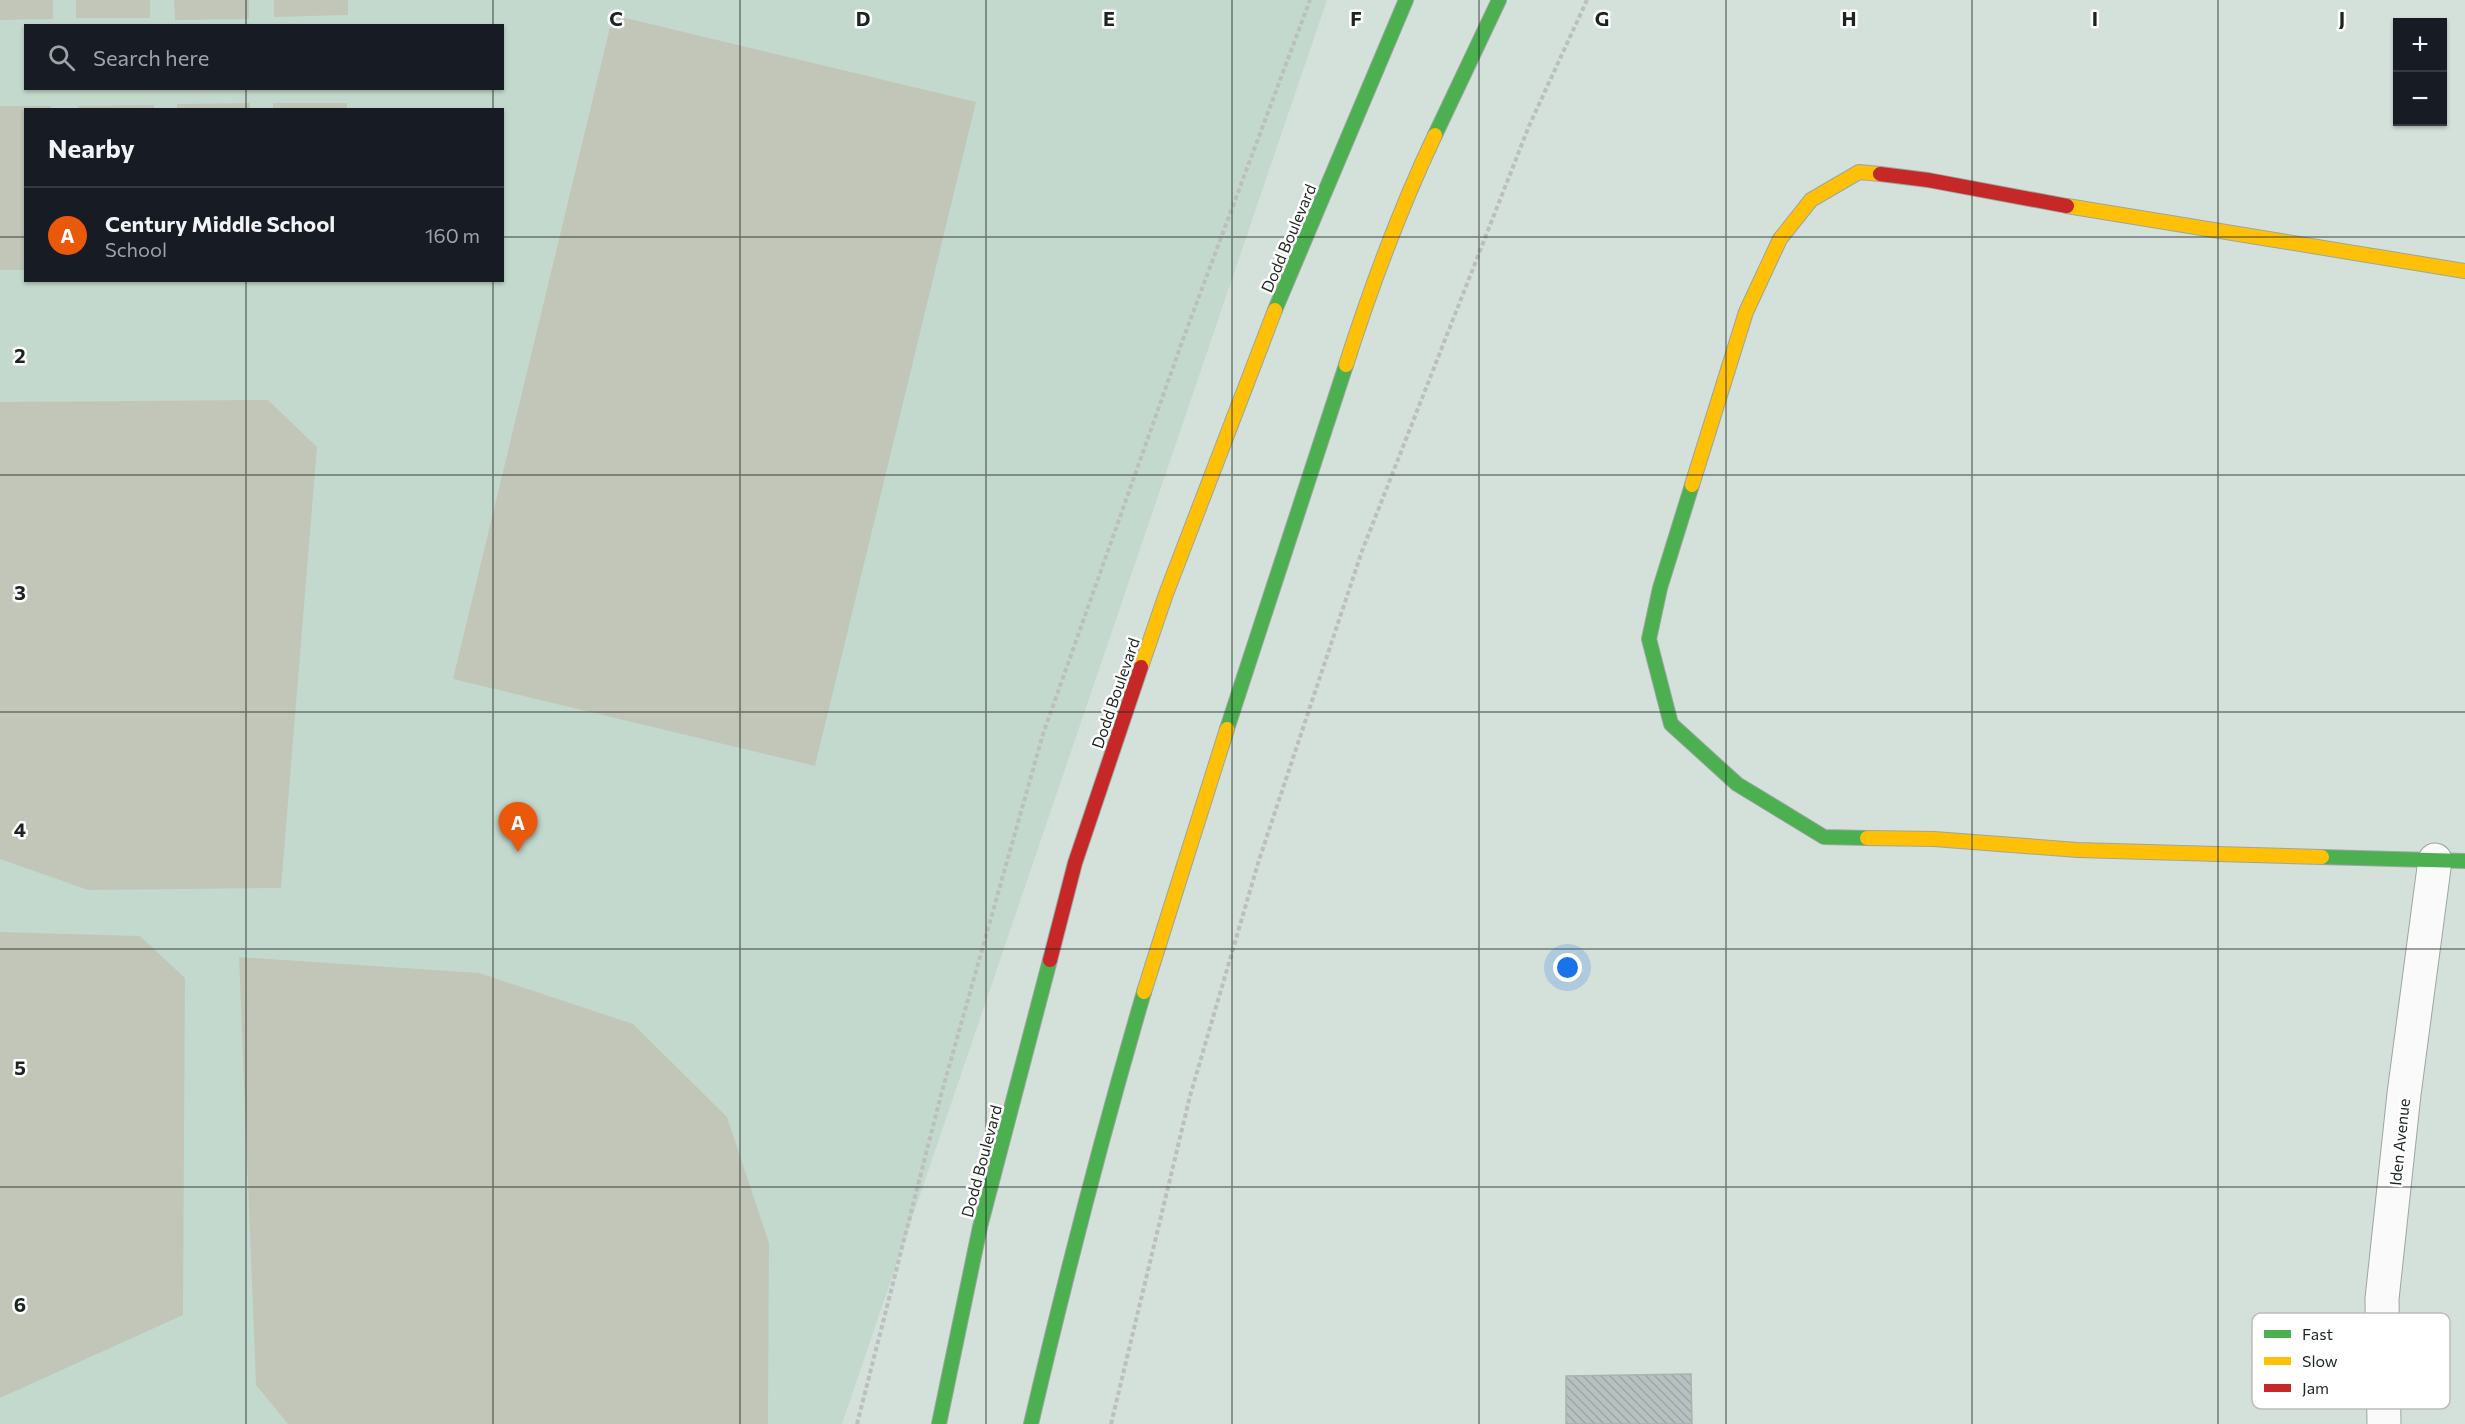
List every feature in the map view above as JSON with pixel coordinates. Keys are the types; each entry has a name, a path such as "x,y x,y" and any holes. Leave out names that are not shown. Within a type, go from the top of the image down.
{"main road":[{"name":"Dodd Boulevard","path":"939,1424 980,1227 1075,864 1170,582 1282,293 1406,0"},
{"path":"1031,1424 1056,1316 1108,1116 1142,997 1281,561 1370,292 1420,166 1500,0"},
{"path":"2450,861 2078,850 1934,839 1824,837 1737,784 1671,724 1649,639 1660,588 1746,312 1780,239 1811,200 1859,172 1928,180 2007,196 2465,271"}],"street":[{"name":"Iden Avenue","path":"2382,1313 2404,1094 2450,861"},
{"name":"Iden Avenue","path":"2384,1409 2384,1424"}],"path":[{"path":"857,1424 941,1095 1043,734 1178,354 1310,0"},
{"path":"1110,1424 1190,1096 1259,861 1362,551 1529,126 1587,0"}],"shaded area":[{"path":"0,0 1327,0 842,1424 0,1424"},
{"path":"0,0 53,0 53,19 0,20"},
{"path":"76,0 150,0 150,18 76,18"},
{"path":"174,0 249,0 249,19 175,20"},
{"path":"274,0 348,0 348,15 274,17"},
{"path":"613,15 976,102 815,766 453,679"},
{"path":"250,103 250,108 177,108 177,104"},
{"path":"273,103 347,103 347,108 273,108"},
{"path":"154,105 154,108 78,108 78,106"},
{"path":"0,106 51,106 51,108 24,108 24,270 0,270"},
{"path":"268,400 317,447 281,888 88,890 0,859 0,402"},
{"path":"0,932 140,936 185,978 183,1315 0,1398"},
{"path":"239,957 479,973 633,1024 727,1117 769,1243 768,1424 288,1424 256,1385"}],"building":[{"path":"1691,1374 1692,1424 1566,1424 1566,1376"}],"traffic: fast":[{"path":"1275,310 1406,0"},
{"path":"1435,135 1499,0"},
{"path":"1227,729 1346,365"},
{"path":"1692,485 1660,588 1649,639 1671,724 1737,784 1824,837 1867,838"},
{"path":"2322,857 2465,861"},
{"path":"939,1424 980,1227 1050,960"},
{"path":"1031,1424 1113,1099 1144,992"}],"traffic: slow":[{"path":"1346,365 1387,249 1435,135"},
{"path":"1692,485 1746,312 1780,239 1811,200 1859,172 1880,174"},
{"path":"2067,206 2465,271"},
{"path":"1141,667 1166,594 1275,310"},
{"path":"1144,992 1227,729"},
{"path":"1867,838 1934,839 2078,850 2322,857"}],"traffic: jam":[{"path":"1880,174 1928,180 2067,206"},
{"path":"1050,960 1075,863 1141,667"}],"place":[{"name":"Century Middle School","path":"518,852"}]}
